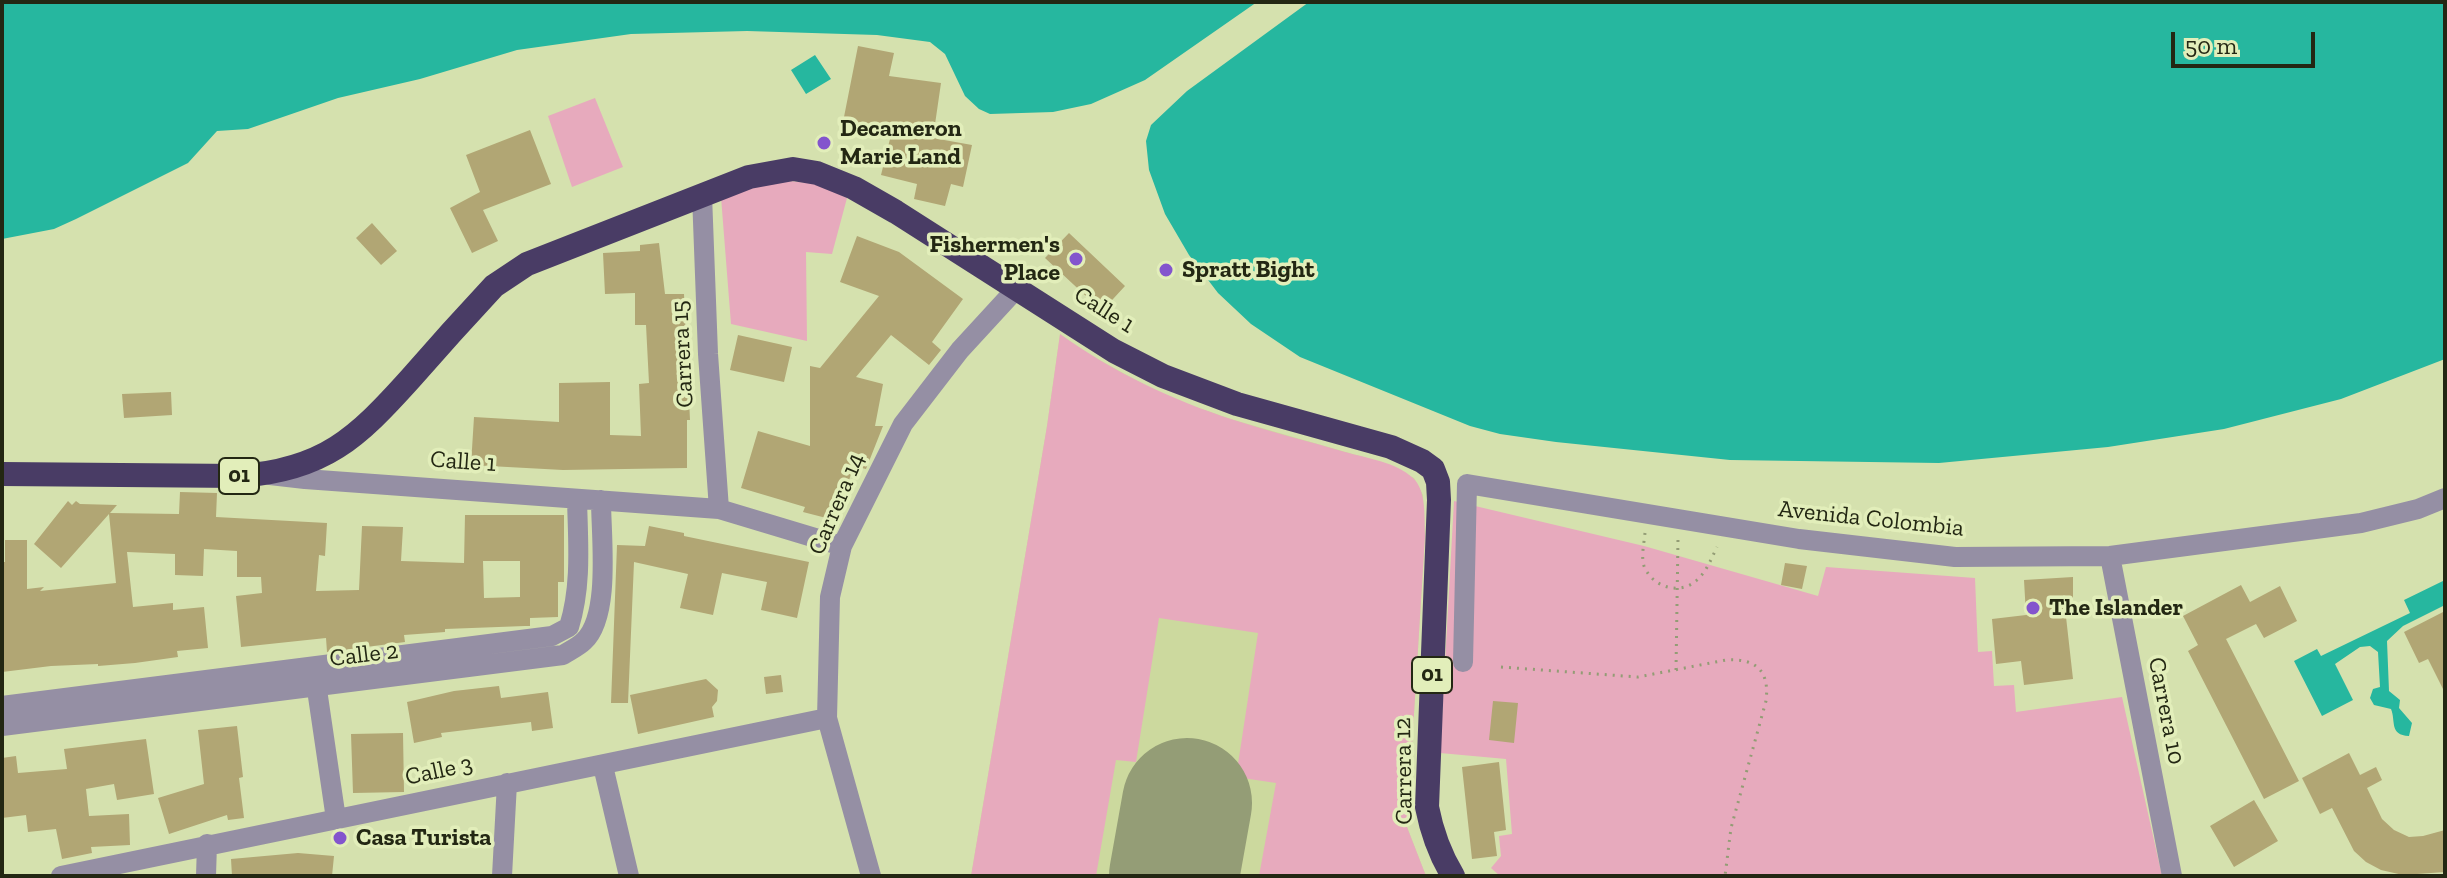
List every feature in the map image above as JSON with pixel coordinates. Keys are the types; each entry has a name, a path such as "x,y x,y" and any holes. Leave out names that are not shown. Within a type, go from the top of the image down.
{"highway":[{"name":"Calle 1","path":"266,474 305,464 355,436 494,286 527,264 749,177 793,169 817,173 880,202 1114,351 1163,376 1237,404 1391,447 1433,469"},
{"name":"Carrera 12","path":"1433,469 1438,482 1439,518 1427,807 1436,845 1453,876"},
{"name":"01","path":"2,474 266,474"}],"street":[{"name":"Carrera 15","path":"702,195 708,354 719,509"},
{"name":"Carrera 14","path":"871,876 827,718 830,597 842,546 903,424 960,350 1017,288"},
{"name":"Calle 1","path":"266,474 719,509 842,546"},
{"name":"Avenida Colombia","path":"1463,662 1467,484 1814,541 1955,557 2110,556 2361,523 2418,509 2445,498"},
{"path":"577,499 579,566 575,607 569,627 585,641 596,621 601,595 601,500"},
{"name":"Carrera 10","path":"2110,556 2172,876"},
{"name":"Calle 2","path":"2,726 552,636 569,627"},
{"name":"Calle 2","path":"2,706 563,655 585,641"},
{"path":"315,677 336,819"},
{"name":"Calle 3","path":"70,875 207,844 603,766 827,718"},
{"path":"603,766 629,876"},
{"path":"502,876 507,783"},
{"path":"206,876 207,844"}],"path":[{"path":"1646,514 1645,567 1660,585 1678,589 1692,584 1705,571 1725,527"},
{"path":"1676,670 1679,519"},
{"path":"1501,667 1638,677 1741,659 1757,666 1766,679 1766,701 1731,828 1725,876"}],"shaded area":[{"path":"595,98 623,167 572,187 548,116"},
{"path":"790,181 818,184 847,198 832,254 806,252 807,341 731,324 721,197 762,185"},
{"path":"1060,334 1085,352 1184,403 1384,463 1414,478 1423,495 1425,536 1407,827 1426,876 971,876"},
{"path":"1060,334 1122,373 1188,403 1248,424 1390,464 1417,483 1424,505 1425,536 1407,827 1426,876 1259,876 1276,783 1236,777 1258,633 1159,618 1136,762 1116,760 1096,876 971,876"},
{"path":"1454,501 1644,546 1818,596 1826,567 1975,578 1978,652 1992,651 1994,686 2014,685 2016,712 2122,697 2162,876 1500,876 1491,868 1501,856 1499,836 1512,834 1506,759 1440,753"}],"water":[{"path":"2,2 1257,2 1145,80 1091,104 1053,112 990,114 965,96 945,54 930,42 877,35 747,31 631,34 517,50 420,79 338,98 248,129 217,131 188,163 54,229 2,239"},
{"path":"1309,2 2445,2 2445,359 2341,399 2224,429 2108,447 1939,463 1730,460 1556,442 1470,426 1300,357 1251,324 1218,293 1189,255 1165,214 1149,170 1146,141 1151,125 1187,91"},
{"path":"815,55 831,79 806,94 791,70"},
{"path":"2445,580 2445,605 2403,626 2387,641 2389,691 2400,700 2399,708 2412,723 2409,736 2398,733 2394,727 2391,709 2374,705 2370,698 2373,689 2380,687 2378,652 2370,646 2360,647 2335,664 2353,700 2322,716 2294,661 2317,649 2321,656 2410,613 2404,600"}],"building":[{"path":"858,46 894,53 889,76 941,83 933,138 972,145 963,187 951,184 945,206 914,199 917,184 881,175 892,131 843,122"},
{"path":"530,130 551,184 483,210 498,241 472,253 450,208 480,192 466,155"},
{"path":"372,223 397,251 381,265 356,238"},
{"path":"1069,233 1125,286 1102,311 1045,258"},
{"path":"857,236 899,252 963,299 932,342 941,350 929,365 891,335 856,377 883,384 875,426 883,426 866,469 853,466 838,521 803,512 805,507 741,488 758,431 810,446 810,366 820,368 879,296 840,282"},
{"path":"659,243 665,294 684,294 690,420 687,420 687,468 563,470 471,465 474,417 559,422 559,383 610,382 610,435 641,436 639,384 649,383 646,325 635,325 635,293 605,294 603,253 640,251 640,245"},
{"path":"738,335 792,347 784,382 730,370"},
{"path":"171,392 172,415 124,418 122,394"},
{"path":"180,492 217,493 216,517 327,523 325,556 319,555 316,591 359,590 362,526 403,527 401,561 464,563 465,515 564,515 564,582 558,582 558,617 530,618 530,626 445,629 445,632 404,635 405,642 327,652 326,638 241,647 236,596 262,593 261,577 237,577 237,551 204,549 203,576 175,575 175,554 127,552 133,607 173,603 173,610 204,607 208,648 177,651 178,657 135,663 51,666 2,672 2,562 5,562 5,540 27,540 27,589 44,587 40,591 116,583 109,514 61,568 34,544 68,501 72,505 76,501 80,504 117,505 110,513 179,514","holes":["483,561 520,561 520,597 484,598"]},
{"path":"649,526 809,562 797,618 761,610 767,582 722,573 713,615 680,608 688,574 634,562 628,703 611,703 617,545 645,546"},
{"path":"1785,563 1807,566 1802,589 1781,585"},
{"path":"2073,577 2073,598 2064,599 2073,679 2024,685 2021,661 1996,664 1992,619 2026,615 2024,580"},
{"path":"2241,585 2250,602 2280,586 2297,621 2264,638 2256,624 2226,639 2299,781 2264,799 2188,651 2198,645 2183,616"},
{"path":"2445,611 2445,693 2428,659 2419,663 2404,632"},
{"path":"781,675 783,692 766,694 764,677"},
{"path":"706,679 718,690 717,701 712,707 714,717 638,734 630,695"},
{"path":"499,686 501,698 548,692 553,728 532,731 531,722 441,733 442,737 414,743 407,702 454,691"},
{"path":"1493,701 1518,703 1514,743 1489,740"},
{"path":"237,726 244,818 228,820 227,815 169,834 158,798 204,784 198,730"},
{"path":"403,733 404,792 353,793 351,734"},
{"path":"146,739 154,794 117,800 114,784 86,789 89,816 129,814 130,845 91,847 92,853 62,859 56,829 28,832 26,815 2,818 2,758 16,756 18,773 67,769 64,749"},
{"path":"2349,753 2360,775 2376,767 2382,780 2367,788 2382,819 2394,830 2409,837 2445,830 2445,872 2403,875 2381,870 2354,851 2332,808 2320,814 2302,778"},
{"path":"1499,762 1506,830 1494,832 1497,856 1472,859 1462,767"},
{"path":"2254,800 2278,841 2234,867 2210,826"},
{"path":"298,853 334,856 332,876 232,876 231,859"}],"runway":[{"path":"1174,876 1187,803"}],"place":[{"name":"Decameron Marie Land","path":"824,143"},
{"name":"Fishermen's Place","path":"1076,259"},
{"name":"Spratt Bight","path":"1166,270"},
{"name":"The Islander","path":"2033,608"},
{"name":"Casa Turista","path":"340,838"}]}
